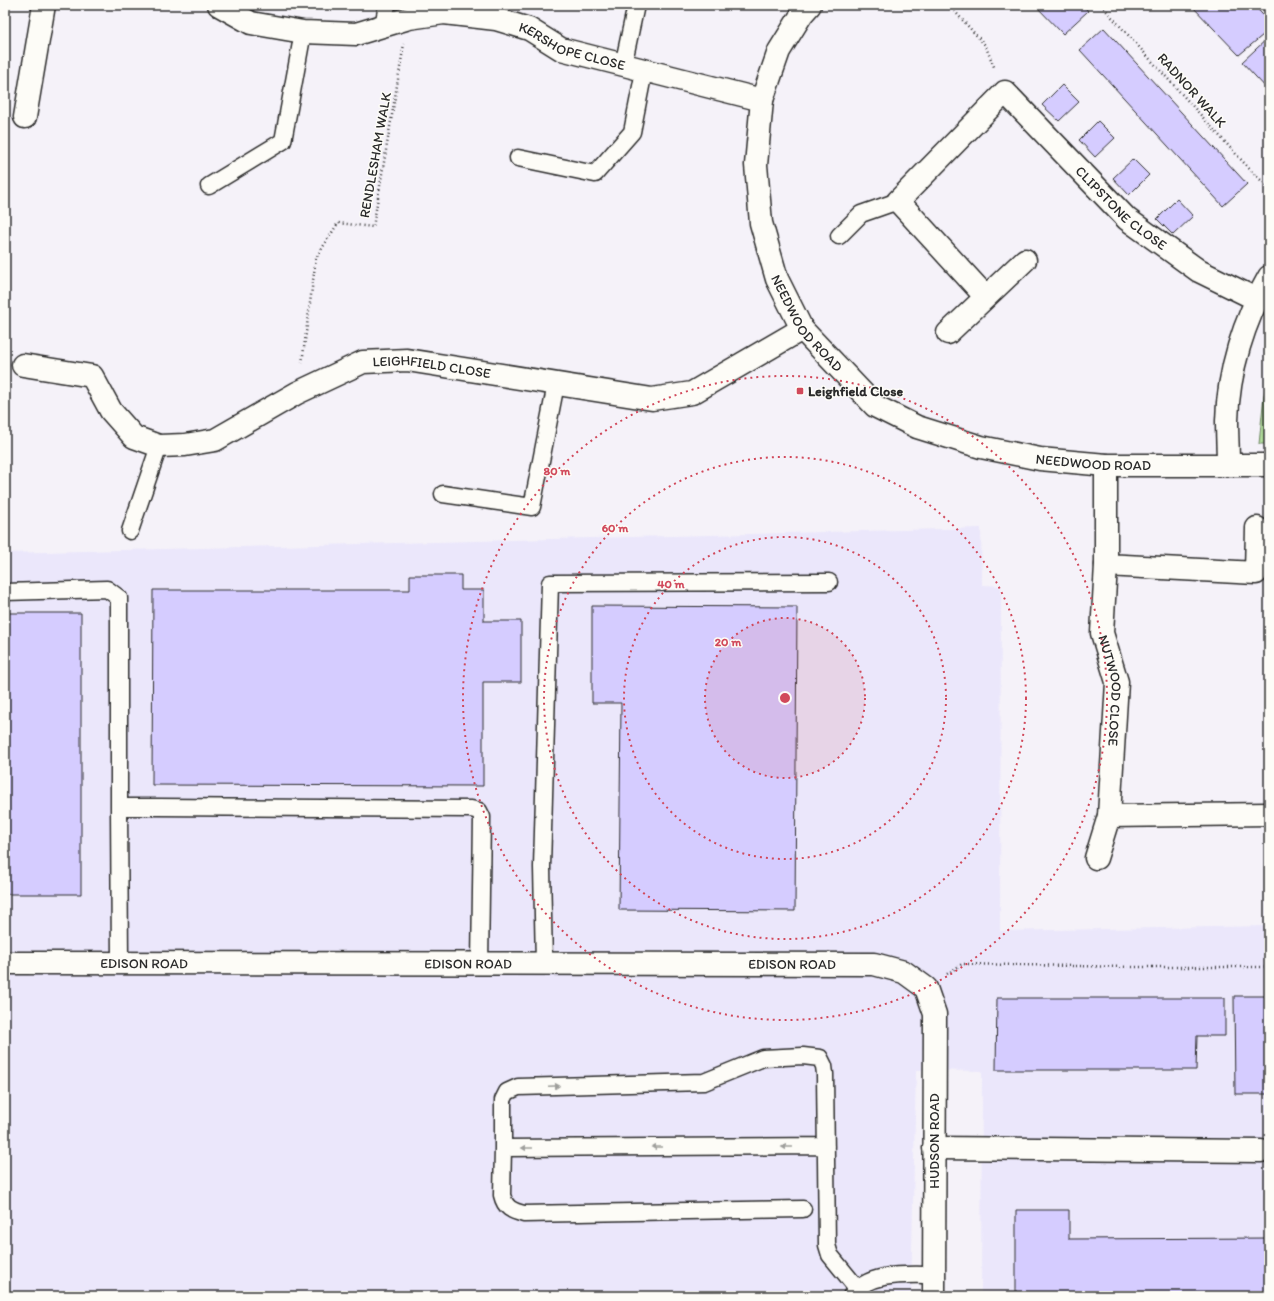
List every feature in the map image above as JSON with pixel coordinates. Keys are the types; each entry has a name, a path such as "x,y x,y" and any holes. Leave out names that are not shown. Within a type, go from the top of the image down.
{"street":[{"path":"25,117 44,5"},
{"name":"KERSHOPE CLOSE","path":"219,5 251,23 303,32 356,34 409,18 444,13 496,19 529,29 561,49 623,66 762,100"},
{"name":"NEEDWOOD ROAD","path":"810,5 802,14 779,51 762,100 756,165 761,223 777,279 802,329 876,406 917,427 981,447 1040,459 1106,465 1269,465"},
{"path":"986,296 898,201 1005,92"},
{"name":"CLIPSTONE CLOSE","path":"1005,92 1127,219 1200,271 1256,300"},
{"path":"948,333 1025,260"},
{"path":"1228,464 1227,420 1234,360 1256,300 1269,277"},
{"name":"LEIGHFIELD CLOSE","path":"23,365 92,376 111,411 134,437 159,446 185,445 215,440 297,393 363,362 407,360 652,399 692,393 802,329"},
{"name":"NUTWOOD CLOSE","path":"1096,858 1110,816 1117,682 1102,633 1106,565 1106,465"},
{"path":"1106,565 1262,575 1257,528"},
{"path":"1110,816 1269,814"},
{"name":"EDISON ROAD","path":"5,963 874,964 904,972 926,988"},
{"name":"HUDSON ROAD","path":"926,988 934,1014 934,1285"},
{"path":"934,1148 1260,1151"}],"lane":[{"path":"383,26 387,5"},
{"path":"623,66 636,5"},
{"path":"209,186 283,141 303,32"},
{"path":"518,158 595,174 632,132 644,71"},
{"path":"839,236 861,214 898,201"},
{"path":"443,494 532,507 556,384"},
{"path":"130,531 159,446"},
{"path":"544,964 542,867 550,583 829,582"},
{"path":"5,592 107,590 119,598 120,963"},
{"path":"119,807 470,809 479,811 482,817 480,964"},
{"path":"803,1209 524,1214 514,1212 503,1202 502,1195 504,1096 507,1092 518,1087 704,1082 764,1058 803,1056 820,1058 824,1066 827,1245 830,1255 854,1292 871,1280 894,1276 934,1285"},
{"path":"503,1148 826,1146"}],"path":[{"path":"950,5 985,45 1005,92"},
{"name":"RADNOR WALK","path":"1101,5 1255,175 1269,187"},
{"name":"RENDLESHAM WALK","path":"297,393 316,258 338,223 373,227 409,18"},
{"path":"926,988 962,964 1132,967 1269,967"}],"shaded area":[{"path":"981,528 982,585 1001,586 1000,931 1269,926 1269,1296 981,1296 982,1071 916,1070 911,1296 5,1296 5,553"}],"green space":[{"path":"1269,378 1269,444 1259,444 1264,395"}],"building":[{"path":"1035,5 1083,5 1088,11 1063,34"},
{"path":"1191,5 1254,5 1269,22 1269,30 1239,55"},
{"path":"1104,28 1247,184 1223,206 1080,50"},
{"path":"1269,37 1269,91 1242,62"},
{"path":"1062,85 1079,102 1059,121 1042,105"},
{"path":"1098,121 1115,138 1095,157 1079,140"},
{"path":"1133,159 1149,175 1129,195 1113,178"},
{"path":"1177,199 1193,216 1173,235 1157,219"},
{"path":"410,575 461,575 461,590 484,590 484,621 521,621 521,682 483,682 483,786 152,785 153,590 410,590"},
{"path":"592,606 797,607 795,911 619,910 621,703 592,703"},
{"path":"5,613 81,613 81,894 5,894"},
{"path":"1234,996 1269,996 1269,1094 1235,1094"},
{"path":"997,998 1225,998 1225,1036 1197,1036 1196,1070 996,1070"},
{"path":"1016,1210 1069,1210 1069,1239 1269,1238 1269,1296 1016,1296"}],"place":[{"name":"Leighfield Close","path":"800,391"}]}
